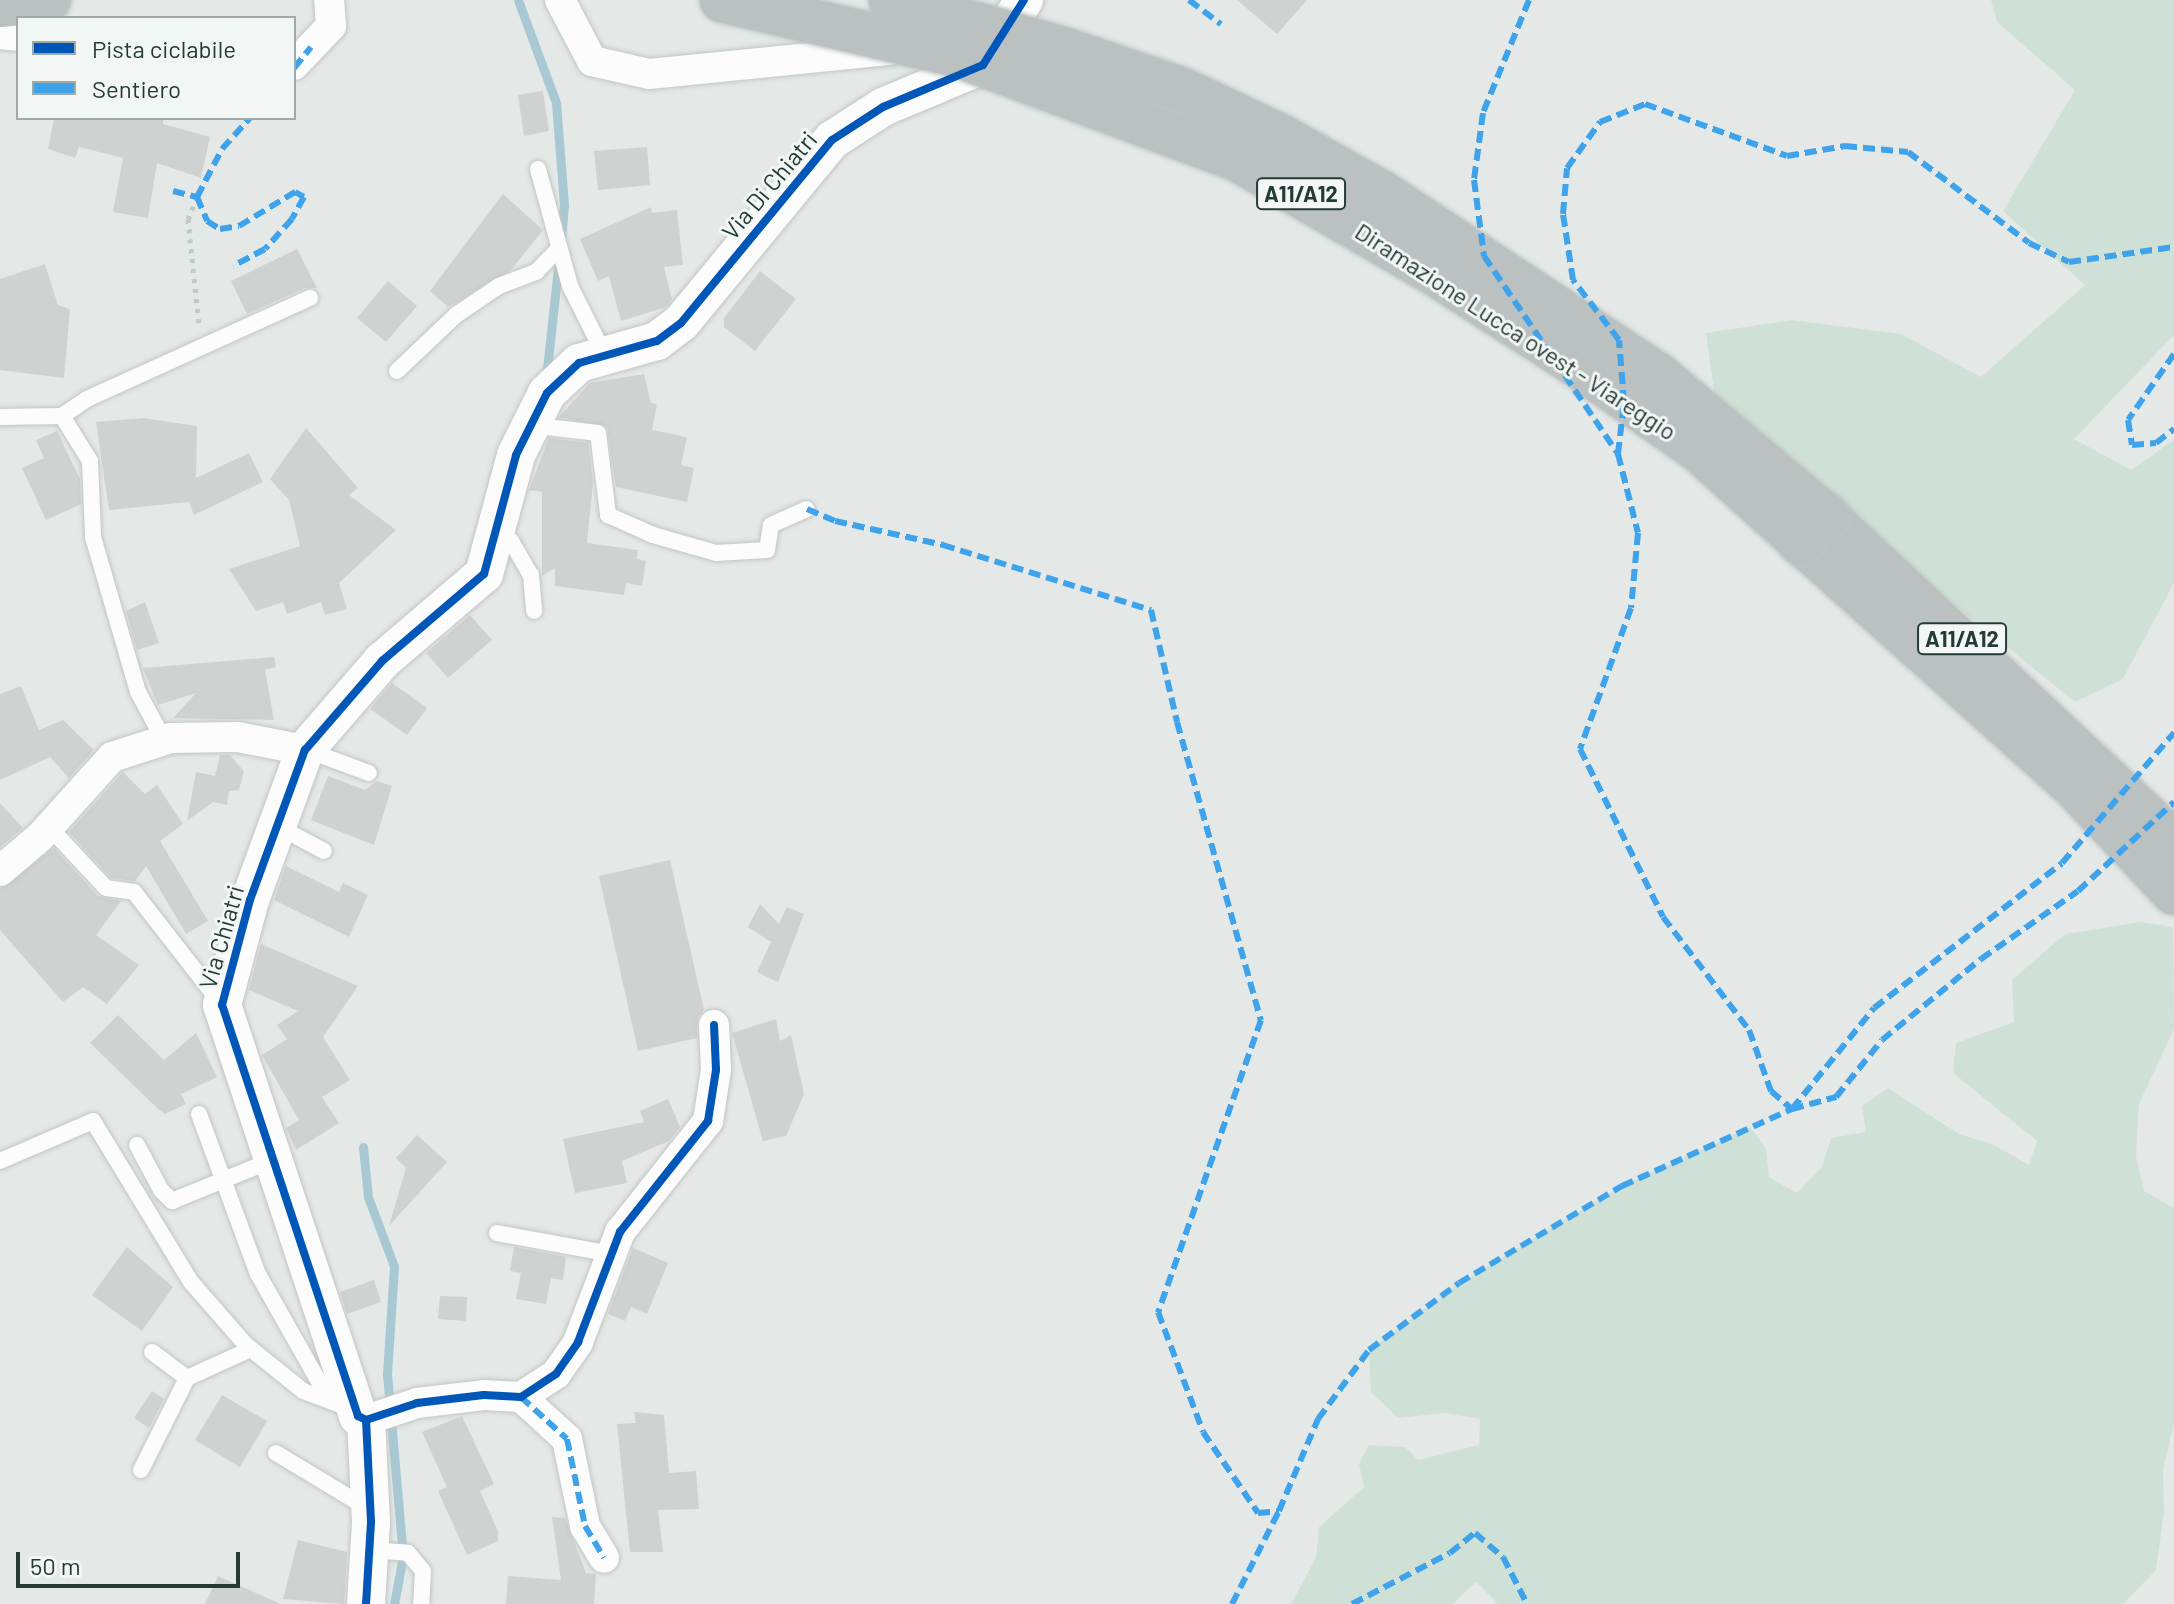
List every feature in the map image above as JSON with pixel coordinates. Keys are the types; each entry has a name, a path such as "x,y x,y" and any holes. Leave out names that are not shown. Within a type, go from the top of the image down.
{"highway":[{"path":"0,5 49,0"},
{"name":"Diramazione Lucca ovest - Viareggio","path":"722,0 957,55 1237,159 1436,274 1573,362 1815,530"},
{"name":"Diramazione Lucca ovest - Viareggio","path":"891,0 1066,50 1183,90 1293,143 1382,193 1658,375 1815,530 2083,773 2174,842"},
{"name":"Diramazione Lucca ovest - Viareggio","path":"2083,773 2174,893"}],"street":[{"path":"296,63 331,26 329,0"},
{"path":"560,0 592,61 649,74 895,50 951,35 982,0"},
{"name":"Via Di Chiatri","path":"592,359 657,341 681,323 832,140 883,107 983,65 1024,0"},
{"name":"Via Chiatri","path":"366,1604 379,1551 370,1510 361,1415 222,1005 250,900 305,750 382,661 484,574 528,425 547,393 592,359"},
{"path":"0,871 49,827 112,757 164,740 238,737 305,750"},
{"path":"361,1415 417,1403 484,1395 521,1397 556,1374 578,1342 620,1232 708,1121 716,1070 714,1025"},
{"path":"521,1397 567,1439 585,1526 604,1558"}],"lane":[{"path":"538,169 558,250 592,359"},
{"path":"397,371 456,315 499,286 536,272 558,250"},
{"path":"0,417 62,416 87,399 310,298"},
{"path":"62,416 90,461 93,537 138,692 164,740"},
{"path":"528,425 598,433 608,515 653,535 716,553 767,550 771,525 807,509"},
{"path":"495,532 511,541 531,575 534,611"},
{"path":"305,750 369,773"},
{"path":"277,826 324,851"},
{"path":"49,827 106,888 134,892 222,1005"},
{"path":"199,1114 258,1274 322,1387 361,1415"},
{"path":"0,1161 93,1121 191,1282 251,1349 303,1391 361,1415"},
{"path":"137,1145 161,1190 172,1201 275,1159"},
{"path":"497,1233 611,1254"},
{"path":"141,1470 187,1378 251,1349"},
{"path":"152,1352 187,1378"},
{"path":"276,1453 370,1510"},
{"path":"379,1551 408,1553 423,1571 421,1604"}],"path":[{"path":"197,197 188,219 200,321 197,350"}],"green space":[{"path":"1991,0 2174,0 2174,335 2074,439 2131,470 2174,440 2174,583 2123,679 2075,702 1717,412 1706,333 1792,320 1901,334 1981,377 2085,285 2003,211 2075,90 1997,22"},
{"path":"2141,922 2173,927 2174,1029 2139,1104 2136,1156 2144,1191 2174,1208 2174,1423 2163,1470 2164,1512 2156,1570 2123,1604 1498,1604 1476,1582 1453,1604 1291,1604 1316,1558 1319,1527 1364,1487 1359,1464 1369,1445 1405,1447 1418,1460 1479,1445 1480,1419 1444,1413 1398,1418 1371,1392 1369,1350 1459,1283 1622,1186 1750,1127 1766,1149 1769,1177 1797,1193 1822,1167 1831,1138 1866,1132 1862,1106 1888,1088 1959,1134 1992,1144 2029,1165 2037,1141 1953,1073 1956,1043 2014,1022 2012,980 2065,934"}],"building":[{"path":"1237,0 1307,0 1277,34"},
{"path":"543,91 549,131 524,136 518,95"},
{"path":"54,120 163,120 163,124 210,137 201,178 157,163 148,218 113,212 123,158 79,147 75,158 48,149"},
{"path":"647,147 650,185 598,190 594,151"},
{"path":"503,194 543,230 511,270 448,307 430,291"},
{"path":"651,207 652,213 677,210 683,265 664,267 672,299 666,307 621,321 609,276 598,281 580,239"},
{"path":"297,249 317,288 305,288 247,314 231,281"},
{"path":"45,264 58,305 70,309 64,378 0,370 0,279"},
{"path":"760,271 796,299 755,351 724,327 724,318"},
{"path":"388,281 417,306 386,342 357,318"},
{"path":"644,374 651,403 657,404 652,430 687,437 681,465 694,468 687,502 616,487 607,427 559,417 590,383"},
{"path":"143,418 197,426 196,478 249,453 263,482 194,515 189,502 109,510 96,422"},
{"path":"306,428 358,488 349,495 396,530 339,583 347,609 325,615 321,602 287,614 283,602 256,611 229,569 300,546 289,500 270,479"},
{"path":"57,431 80,479 81,504 46,520 22,468 44,458 36,440"},
{"path":"549,438 588,443 593,482 587,543 638,550 637,559 646,561 642,586 626,583 624,595 555,586 555,568 542,576 542,492 529,490"},
{"path":"145,602 159,643 137,650 126,611"},
{"path":"470,615 492,640 448,678 426,653"},
{"path":"274,657 276,667 265,670 274,720 173,718 196,693 158,705 143,668"},
{"path":"392,683 427,708 407,735 370,709"},
{"path":"21,686 39,730 63,720 94,750 69,778 50,757 0,780 0,694"},
{"path":"220,755 230,755 244,771 239,790 229,791 227,805 213,802 187,821 196,772 215,776"},
{"path":"123,772 145,794 157,785 183,824 160,841 208,921 186,934 146,866 135,881 111,878 69,832"},
{"path":"328,776 365,790 377,781 392,786 374,845 311,820"},
{"path":"0,803 23,828 0,847"},
{"path":"54,848 98,896 121,901 96,935 139,965 107,1004 83,987 63,1002 0,930 0,889"},
{"path":"670,860 704,1010 698,1017 697,1038 638,1051 599,876"},
{"path":"286,866 339,892 343,883 368,895 349,937 274,900"},
{"path":"760,904 779,924 787,907 804,914 778,982 757,972 771,942 748,927"},
{"path":"261,944 358,986 323,1037 350,1080 322,1097 339,1123 296,1150 286,1128 299,1120 262,1055 287,1039 277,1025 298,1011 249,990"},
{"path":"118,1015 164,1060 196,1033 217,1077 181,1094 186,1104 165,1114 90,1043"},
{"path":"776,1019 780,1041 791,1035 804,1094 786,1136 763,1141 732,1033"},
{"path":"668,1099 680,1127 669,1141 622,1161 627,1183 575,1193 563,1139 644,1122 640,1111"},
{"path":"417,1135 447,1162 389,1226 406,1168 396,1158"},
{"path":"127,1247 173,1287 142,1331 92,1295"},
{"path":"514,1247 566,1257 563,1280 551,1278 546,1304 516,1299 521,1273 510,1271"},
{"path":"633,1248 668,1263 647,1314 631,1307 625,1321 608,1314"},
{"path":"374,1280 381,1302 347,1314 340,1292"},
{"path":"440,1296 467,1297 466,1321 438,1319"},
{"path":"152,1391 164,1399 149,1428 134,1418"},
{"path":"222,1395 267,1421 240,1467 195,1440"},
{"path":"634,1412 664,1415 669,1473 696,1471 699,1509 658,1510 663,1552 630,1552 617,1424 636,1423"},
{"path":"462,1416 494,1484 480,1491 498,1531 498,1541 467,1555 438,1491 447,1487 422,1432"},
{"path":"552,1517 565,1518 586,1573 596,1574 594,1604 506,1604 508,1576 561,1580"},
{"path":"298,1540 347,1552 344,1604 283,1599"},
{"path":"218,1576 281,1604 205,1604"}],"waterway":[{"path":"518,0 556,103 564,205 561,237"},
{"path":"547,369 559,259"},
{"path":"363,1147 368,1197 394,1266 387,1374 403,1556 394,1604"}],"marked path":[{"path":"1189,0 1221,24"},
{"path":"1529,0 1483,113 1474,180 1484,256 1618,454 1638,533 1631,608 1580,749 1663,917 1749,1030 1771,1091 1792,1109"},
{"path":"296,66 311,47"},
{"path":"1618,454 1624,402 1619,340 1573,280 1563,214 1567,168 1600,122 1645,104 1787,156 1845,146 1908,152 2029,243 2069,262 2174,247"},
{"path":"173,191 197,197 222,149 248,120"},
{"path":"197,197 207,221 220,229 239,226 295,192 304,197 292,219 265,249 233,266"},
{"path":"2174,354 2128,420 2132,445 2156,443 2174,429"},
{"path":"807,509 835,521 943,545 1151,610 1177,722 1261,1020 1158,1312 1203,1432 1258,1513 1279,1511 1318,1419 1369,1350 1459,1283 1622,1186 1792,1109 1874,1008 2062,863 2174,733"},
{"path":"1792,1109 1836,1097 1882,1040 1981,959 2078,891 2174,802"},
{"path":"521,1397 567,1439 585,1526 604,1558"},
{"path":"1232,1604 1279,1511"},
{"path":"1352,1604 1450,1553 1475,1533 1503,1557 1527,1604"}],"cycle path":[{"path":"366,1604 371,1522 366,1420 358,1416 222,1005 250,900 305,750 382,661 484,574 516,455 547,393 579,363 657,341 681,323 832,140 883,107 983,65 1024,0"},
{"path":"366,1420 417,1403 484,1395 521,1397 556,1374 578,1342 620,1232 708,1121 716,1070 714,1025"}]}
